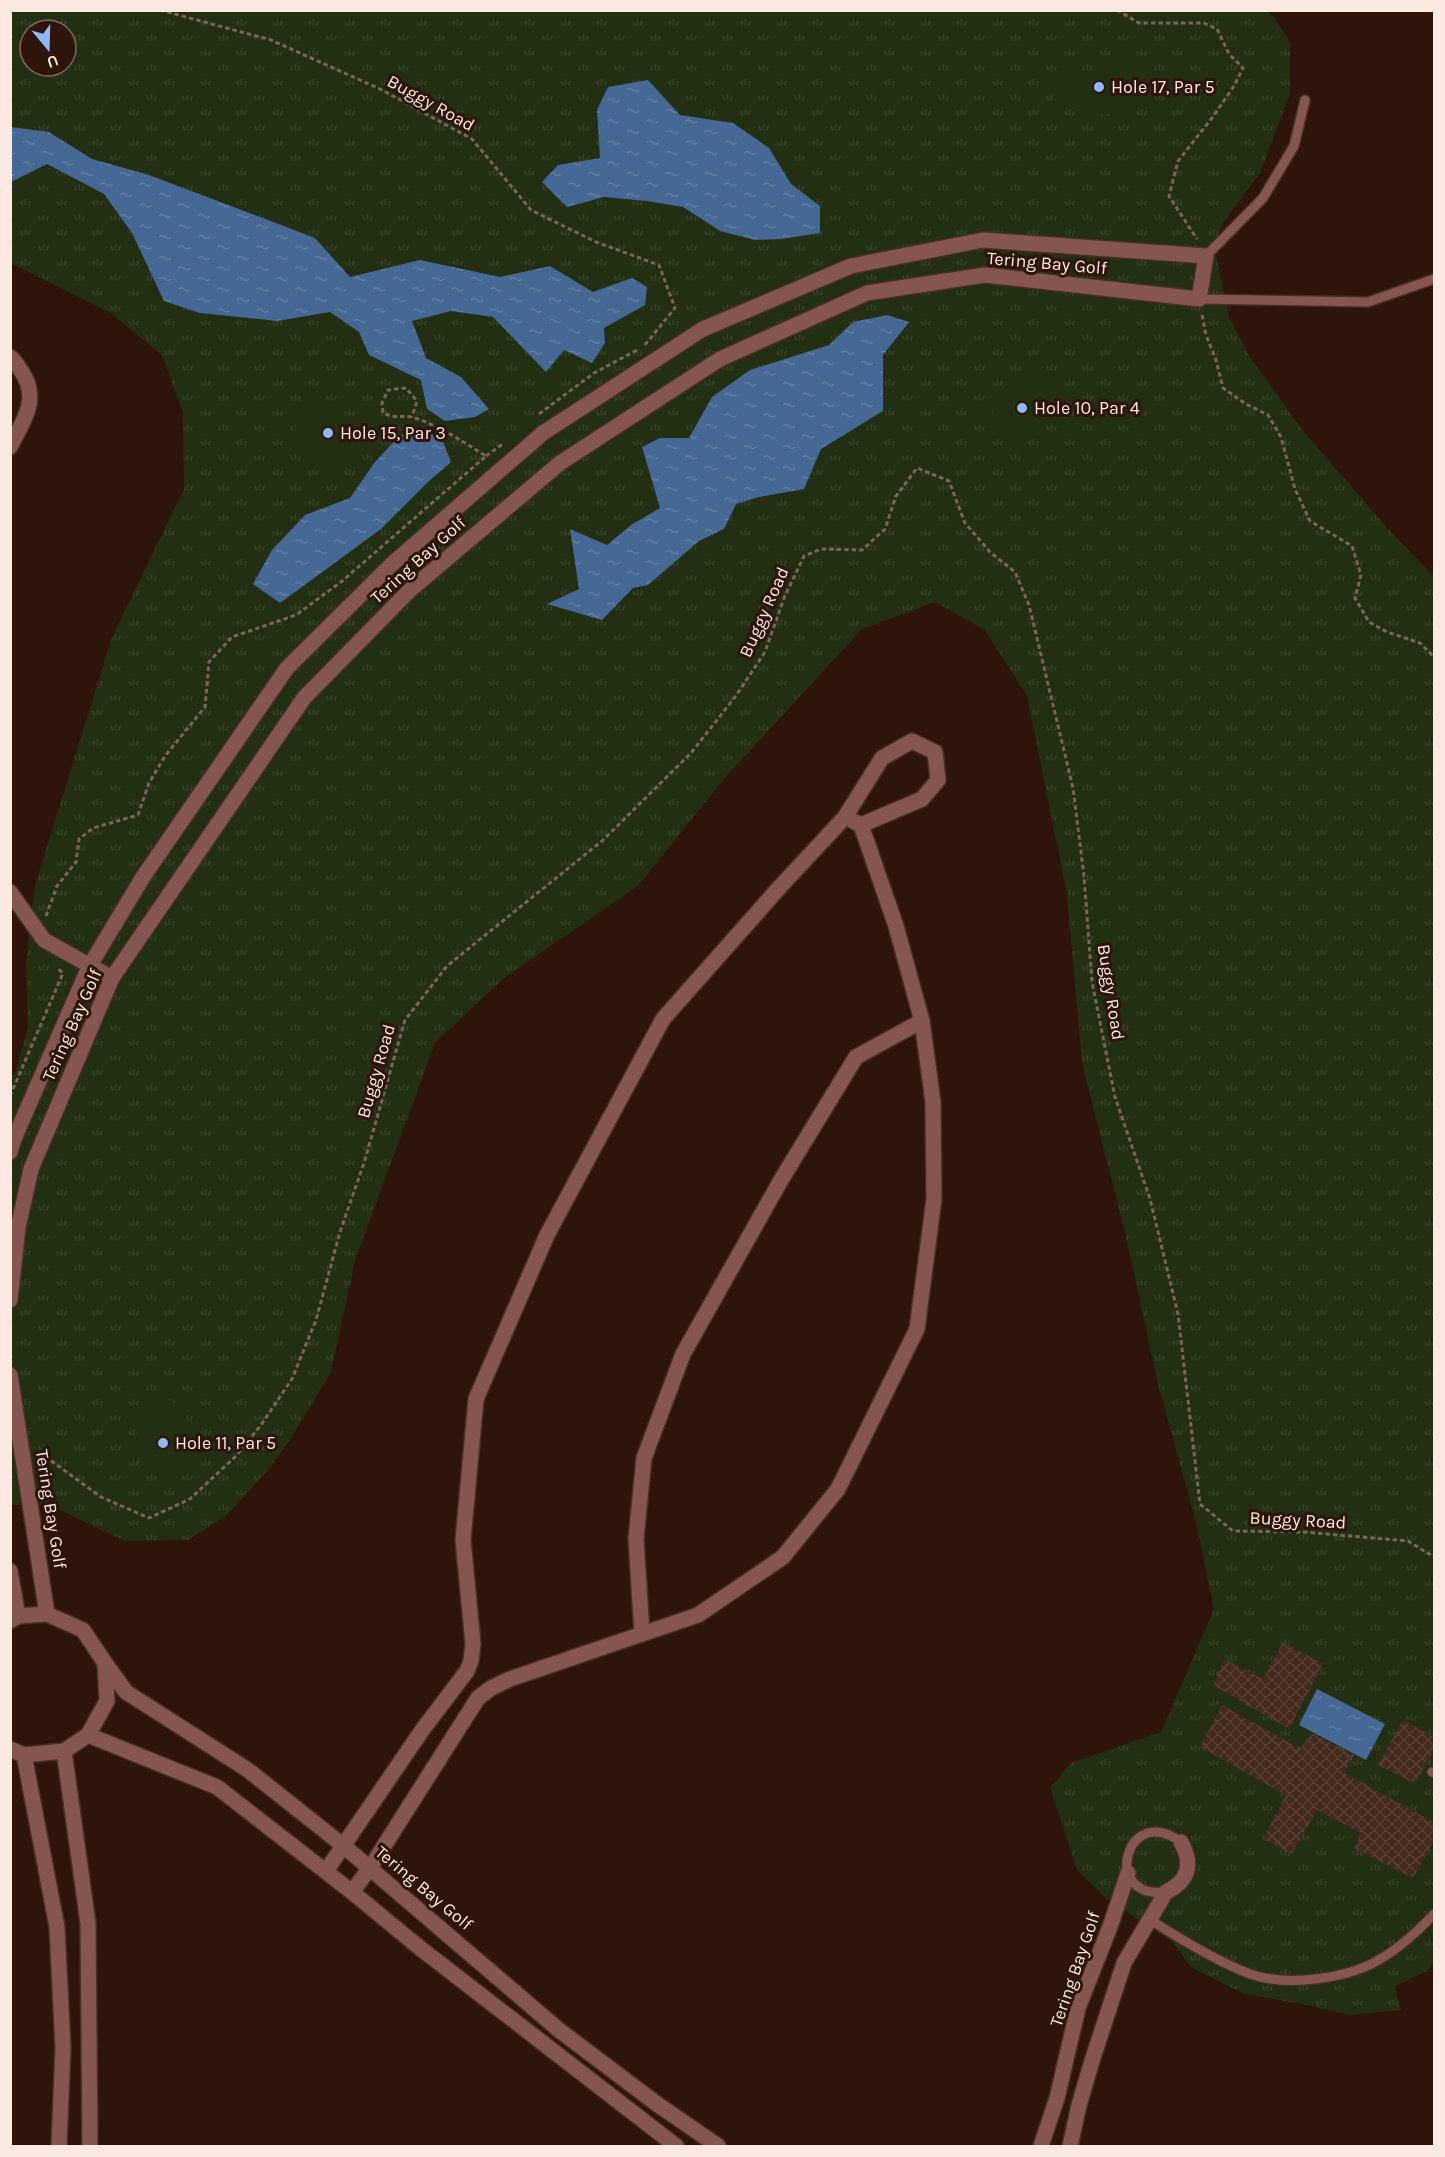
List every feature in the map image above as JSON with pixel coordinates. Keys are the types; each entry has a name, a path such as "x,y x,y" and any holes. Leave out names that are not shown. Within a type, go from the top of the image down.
{"street":[{"name":"Tering Bay Golf","path":"10,1152 89,967 143,877 287,668 392,564 543,434 703,330 852,266 983,240 1206,256"},
{"path":"1199,299 1206,256"},
{"name":"Tering Bay Golf","path":"10,1300 18,1228 31,1169 112,978 304,698 410,590 560,464 720,359 867,292 986,275 1199,299"},
{"path":"10,357 28,382 31,400 10,447"},
{"path":"326,1871 345,1847 423,1729 467,1671 471,1661 473,1644 463,1540 476,1399 547,1235 663,1019 845,817 882,758 912,741 935,752 938,780 922,799 861,825"},
{"path":"352,1892 370,1868 478,1698 491,1688 510,1679 698,1615 783,1557 838,1489 916,1329 934,1199 933,1102 922,1021 896,926 861,825 845,817"},
{"path":"10,892 44,940 112,978"},
{"path":"642,1634 636,1539 644,1458 683,1354 780,1180 856,1057 922,1021"},
{"name":"Tering Bay Golf","path":"10,1375 47,1614"},
{"name":"Tering Bay Golf","path":"10,1571 14,1619 47,1614 83,1630 126,1692 248,1770 345,1847 560,2030 657,2104 718,2146"},
{"path":"59,2146 63,2048 57,1927 17,1752 64,1751 88,1735 107,1701 105,1663"},
{"path":"88,1735 217,1787 676,2146"},
{"path":"64,1751 87,1923 90,2146"},
{"name":"Tering Bay Golf","path":"1070,2146 1079,2104 1124,1963 1166,1892 1183,1880 1187,1871 1188,1861 1181,1842"},
{"name":"Tering Bay Golf","path":"1041,2146 1057,2098 1078,2008 1128,1873"},
{"path":"1057,2098 1079,2104"}],"lane":[{"path":"1206,256 1263,198 1294,146 1305,100"},
{"name":"Tering Bay Golf","path":"1199,299 1368,302 1434,279"},
{"name":"Tering Bay Golf","path":"1128,1873 1126,1861 1129,1849 1136,1839 1159,1831 1181,1842"},
{"path":"1128,1873 1134,1883 1143,1890 1155,1893 1166,1892"},
{"path":"1149,1919 1170,1933 1250,1974 1293,1981 1311,1980 1363,1968 1382,1958 1418,1931 1434,1914"}],"path":[{"name":"Buggy Road","path":"160,10 271,40 380,89 472,139 531,210 596,242 658,265 675,308 644,346 594,374 536,416"},
{"path":"1118,10 1139,23 1204,23 1217,29 1229,54 1243,68 1234,86 1212,118 1178,161 1170,196 1206,256"},
{"path":"1199,299 1206,335 1216,360 1223,388 1245,404 1268,415 1281,437 1295,489 1310,521 1352,546 1361,575 1355,598 1369,622 1387,632 1420,642 1434,657"},
{"path":"412,417 417,401 406,388 388,390 382,403 383,413 393,418 412,417 441,430 486,456"},
{"path":"38,933 57,886 76,862 79,839 93,828 138,815 149,783 165,756 205,707 209,662 224,645 232,637 296,615 341,582 511,437"},
{"name":"Buggy Road","path":"22,1452 36,1449 101,1497 149,1518 190,1499 236,1455 261,1425 292,1379 316,1320 405,1020 447,966 603,841 691,753 735,697 765,652 784,598 804,556 821,549 862,550 885,529 896,496 917,468 950,481 965,523 990,552 1015,572 1029,605 1073,788 1084,876 1092,982 1115,1097 1150,1199 1178,1314 1200,1504 1233,1531 1304,1532 1408,1541 1434,1557"},
{"path":"10,1095 63,973 55,966"}],"green space":[{"path":"1265,10 1274,17 1290,42 1290,94 1260,173 1223,223 1214,245 1229,317 1250,357 1300,427 1389,530 1434,577 1434,1962 1427,1971 1395,1986 1401,2010 1350,2015 1245,1994 1191,1967 1173,1942 1104,1897 1077,1869 1050,1788 1071,1763 1161,1732 1214,1609 1197,1526 1157,1380 1125,1232 1082,1063 1067,894 1027,696 985,630 935,602 862,629 724,779 638,886 505,977 435,1043 355,1261 331,1372 290,1440 269,1469 226,1516 188,1540 125,1541 47,1504 11,1505 10,1079 16,1070 28,1028 26,962 35,885 112,637 184,489 183,413 162,355 109,312 11,263 10,11"},
{"name":"Hole 17, Par 5","path":"1126,60 1137,62 1143,80 1142,88 1134,102 1119,112 1096,114 1070,109 1057,105 1050,93 1055,85 1064,79 1088,76 1105,66"},
{"name":"Hole 10, Par 4","path":"1039,371 1051,371 1058,378 1062,388 1057,400 1032,437 1022,441 996,431 993,419 994,409 1002,392 1018,379"},
{"name":"Hole 15, Par 3","path":"309,399 325,404 356,422 364,440 356,458 345,469 333,472 321,469 310,462 301,450 296,435 296,417 298,409"},
{"name":"Hole 11, Par 5","path":"171,1400 185,1416 191,1433 190,1448 184,1462 174,1471 163,1474 151,1471 141,1458 136,1435 141,1420 154,1404"}],"water":[{"path":"648,80 680,115 733,123 769,148 791,184 820,206 820,233 755,240 720,231 683,207 647,201 604,197 567,207 542,182 558,165 600,158 597,110 608,87"},
{"path":"11,127 49,132 92,159 149,175 315,238 350,277 420,260 500,277 550,266 593,292 632,278 647,287 645,305 604,328 605,343 592,363 564,350 546,372 493,317 451,311 412,321 426,358 461,377 489,409 475,417 445,421 427,409 421,380 369,355 359,332 330,312 277,321 200,313 164,301 132,233 104,194 47,164 11,182"},
{"path":"887,315 909,322 883,355 883,411 821,449 804,489 759,497 736,504 724,529 699,541 648,585 633,588 602,620 547,604 579,589 570,529 607,545 631,525 660,508 642,447 660,438 689,438 712,397 750,370 829,345 853,322"},
{"path":"423,430 442,439 451,462 381,529 280,603 253,584 272,550 305,515 350,498 375,462 400,435"},
{"path":"1317,1689 1385,1724 1366,1760 1299,1725"}],"building":[{"path":"1283,1642 1323,1664 1289,1729 1213,1685 1225,1659 1263,1679"},
{"path":"1222,1705 1301,1749 1311,1733 1355,1755 1344,1773 1434,1822 1434,1840 1413,1878 1354,1848 1361,1833 1317,1810 1292,1854 1263,1839 1286,1795 1200,1747"},
{"path":"1403,1720 1434,1737 1434,1748 1415,1784 1378,1765"}],"place":[{"name":"Hole 17, Par 5","path":"1099,87"},
{"name":"Hole 10, Par 4","path":"1022,408"},
{"name":"Hole 15, Par 3","path":"328,433"},
{"name":"Hole 11, Par 5","path":"163,1443"}]}
